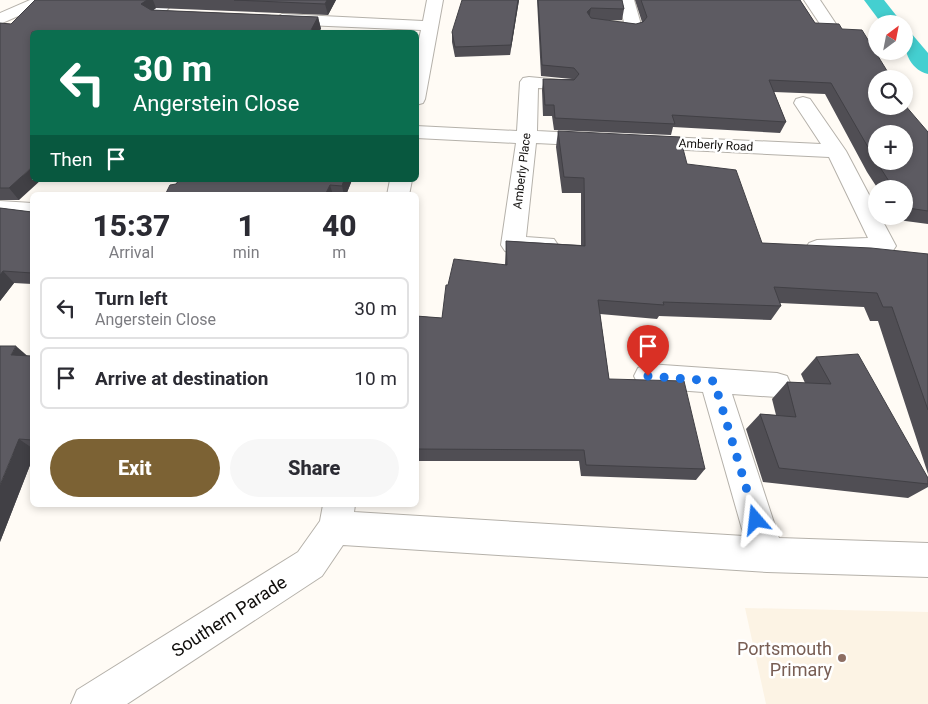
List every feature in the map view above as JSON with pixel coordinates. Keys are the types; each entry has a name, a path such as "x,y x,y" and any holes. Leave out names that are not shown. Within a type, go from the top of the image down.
{"street":[{"path":"0,19 43,0"},
{"path":"143,30 167,0"},
{"path":"419,83 435,0"},
{"path":"595,24 634,28 626,0"},
{"path":"812,0 830,27"},
{"path":"156,15 175,16"},
{"path":"262,19 350,21 430,26"},
{"name":"Amberly Place","path":"564,246 513,245 527,137 529,82 566,85"},
{"path":"803,103 836,151 884,246 817,249"},
{"name":"Amberly Road","path":"419,132 836,151"},
{"path":"0,209 30,210"},
{"path":"648,376 777,385"},
{"path":"714,381 767,555"},
{"path":"337,516 767,555 928,560"},
{"name":"Southern Parade","path":"91,704 310,564 337,516"}],"shaded area":[{"name":"Portsmouth Primary","path":"745,608 928,612 928,704 766,704"}],"building":[{"path":"35,0 147,0 141,4 151,10 318,17 311,30 30,30 30,169 9,188 0,188 0,23 11,24"},
{"path":"234,0 327,0 325,4"},
{"path":"462,0 518,0 511,45 455,47 452,32"},
{"path":"538,0 622,0 624,9 591,8 587,12 591,18 636,24 643,22 647,17 641,0 800,0 815,23 839,24 842,29 862,30 868,40 868,60 880,60 886,70 868,70 868,115 913,114 928,132 928,211 913,209 913,180 888,180 882,170 913,170 913,125 868,125 868,147 831,83 769,80 786,122 672,115 675,124 555,118 554,105 545,105 543,79 574,80 579,74 574,68 542,65"},
{"path":"558,131 680,137 687,164 736,170 762,243 871,248 928,254 928,410 892,307 883,307 877,293 774,287 781,306 663,302 664,305 598,300 609,379 684,381 705,469 586,465 584,450 419,449 419,316 442,318 446,285 448,285 454,259 507,265 506,241 585,246 584,178 564,177"},
{"path":"178,182 343,182 342,186 330,185 326,192 166,192 170,185"},
{"path":"0,208 30,212 30,273 3,271 0,275"},
{"path":"0,346 16,346 11,355 30,356 30,440 19,439 0,485"},
{"path":"858,354 928,478 928,484 779,468 760,414 796,417 787,382 831,384 816,357"}],"waterway":[{"path":"874,0 886,15"},
{"path":"913,48 928,67"}],"place":[{"name":"Portsmouth Primary","path":"842,658"}],"route":[{"path":"648,376 714,381 756,520"}]}
